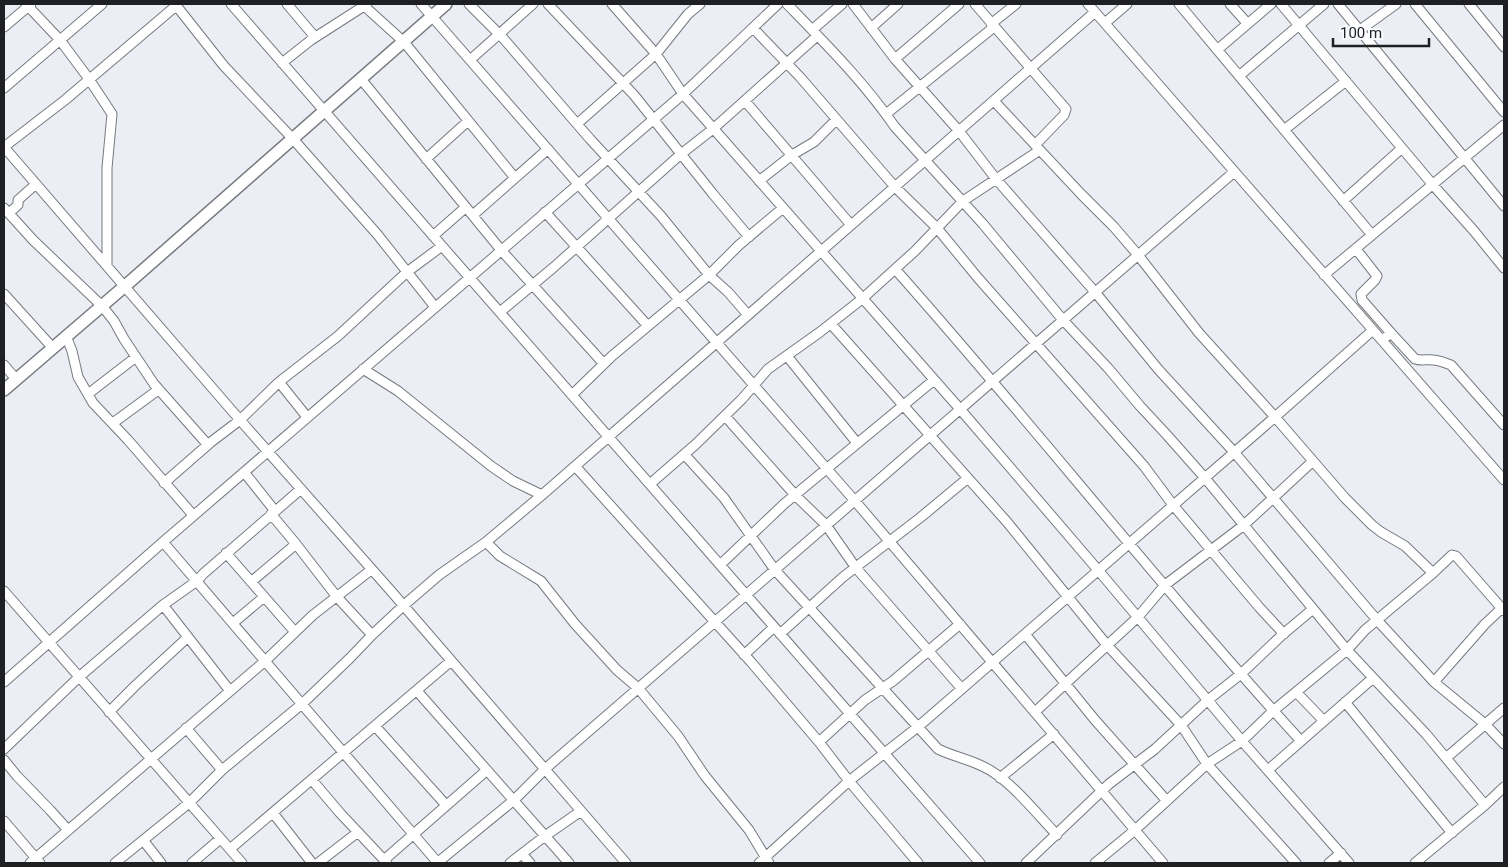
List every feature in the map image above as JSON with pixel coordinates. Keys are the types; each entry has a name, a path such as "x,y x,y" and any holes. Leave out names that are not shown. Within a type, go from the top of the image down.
{"main road":[{"path":"4,390 446,4"}],"street":[{"path":"4,27 28,4 60,40 112,114 107,168 107,266"},
{"path":"4,88 102,4"},
{"path":"230,4 980,863"},
{"path":"287,4 316,37"},
{"path":"282,63 364,4 404,42 515,178"},
{"path":"421,4 855,501 1102,790 1158,862"},
{"path":"468,4 499,34 577,124 661,216 709,274 748,315"},
{"path":"470,60 533,4"},
{"path":"548,4 634,95 749,237"},
{"path":"612,4 656,54 683,94 960,409 1242,741 1350,863"},
{"path":"577,124 656,54 688,14 700,4"},
{"path":"4,682 268,451 683,94 778,4"},
{"path":"787,4 840,60 895,127 1022,269 1063,320 1205,478 1347,650 1446,758 1485,805"},
{"path":"500,312 681,154 714,129 787,63 842,4"},
{"path":"853,4 895,59 959,131 996,179 1095,292 1158,369 1234,452 1377,620 1434,682 1485,724 1504,744"},
{"path":"871,28 898,4"},
{"path":"895,59 959,4"},
{"path":"650,484 725,416 768,369 831,324 862,298 895,269 963,201 996,179 1037,147 1064,115 1066,109 975,4"},
{"path":"886,114 1016,4"},
{"path":"1088,4 1504,480"},
{"path":"1105,23 1126,4"},
{"path":"1179,4 1372,236"},
{"path":"1230,4 1247,23"},
{"path":"1217,50 1271,4"},
{"path":"1281,4 1433,185 1474,230 1504,268"},
{"path":"1239,76 1324,4"},
{"path":"1338,4 1504,206"},
{"path":"1360,30 1396,4"},
{"path":"1415,4 1504,112"},
{"path":"1469,4 1504,46"},
{"path":"435,307 376,234 293,139 224,66 176,5 65,100 4,147 626,863"},
{"path":"114,863 189,803 222,770 302,704 403,606 439,575 486,542 542,495 1095,12"},
{"path":"753,28 787,63 895,187 937,228 978,278 1144,466 1173,505 1284,634"},
{"path":"361,79 501,250 604,364"},
{"path":"1284,130 1346,81"},
{"path":"745,101 851,225"},
{"path":"994,101 1114,227 1199,333 1345,498 1372,525 1405,546 1434,573"},
{"path":"759,181 792,155 814,142 836,120"},
{"path":"426,159 468,122"},
{"path":"1324,275 1504,125"},
{"path":"1343,201 1402,148"},
{"path":"473,215 548,150"},
{"path":"163,542 437,863 514,800 545,769 1234,172"},
{"path":"36,184 18,200 18,205 6,210 33,240 102,306 114,321 158,390 208,445"},
{"path":"433,236 466,207"},
{"path":"572,395 604,364 783,208"},
{"path":"545,212 648,326"},
{"path":"164,482 240,420 279,382 338,336 407,272 442,246"},
{"path":"1356,248 1377,276 1361,294 1362,300 1415,359 1431,359 1450,365 1504,425"},
{"path":"895,269 960,342 1241,674 1301,741"},
{"path":"4,294 52,347"},
{"path":"831,324 1007,522 1107,645 1182,725 1207,764 1296,863"},
{"path":"486,542 500,556 541,582 575,624 611,663 638,688 678,736 705,776 749,830 764,861 849,781 919,726 962,689 1373,330"},
{"path":"1382,340 1391,333"},
{"path":"66,336 72,351 78,377 93,403 113,423 193,516"},
{"path":"787,356 857,444"},
{"path":"88,394 136,357"},
{"path":"4,365 16,379"},
{"path":"363,369 398,391 491,466 513,481 542,495"},
{"path":"720,564 795,495 934,380"},
{"path":"279,382 308,417"},
{"path":"113,423 158,390"},
{"path":"725,416 795,495 826,525 856,568 962,689"},
{"path":"684,454 724,498 775,570 938,749 983,766 1007,782 1056,835"},
{"path":"1035,712 1138,617 1165,585 1244,525 1313,461"},
{"path":"575,466 744,655 819,742 918,863"},
{"path":"244,472 337,597 372,635"},
{"path":"744,655 810,608 843,577 890,542 968,478"},
{"path":"4,749 79,677 163,605 197,581 226,553 301,489"},
{"path":"251,582 296,544"},
{"path":"226,553 295,632"},
{"path":"1095,863 1135,830 1207,764 1242,741 1273,711 1347,650 1377,620 1434,573 1452,555 1456,556 1503,610 1485,624 1434,682"},
{"path":"4,821 35,862 68,830 265,661 313,615 372,570"},
{"path":"4,591 242,863"},
{"path":"233,624 264,597"},
{"path":"163,605 230,690"},
{"path":"1026,863 1102,790 1155,749 1208,700 1241,674 1314,609"},
{"path":"819,742 849,713 892,681 960,624"},
{"path":"1025,634 1095,720 1167,801"},
{"path":"109,712 188,638"},
{"path":"230,850 451,661"},
{"path":"1268,770 1373,678"},
{"path":"417,691 569,863"},
{"path":"1296,692 1324,721"},
{"path":"1346,702 1452,833"},
{"path":"1446,758 1504,708"},
{"path":"375,726 446,805"},
{"path":"186,728 222,770"},
{"path":"1000,778 1054,734"},
{"path":"4,760 68,830"},
{"path":"312,780 385,862 487,770"},
{"path":"1415,863 1504,787"},
{"path":"510,863 581,811"},
{"path":"273,813 312,863"},
{"path":"318,863 358,832"},
{"path":"192,863 220,839"},
{"path":"143,840 161,863"},
{"path":"1329,863 1341,853"},
{"path":"522,854 530,863"}]}
